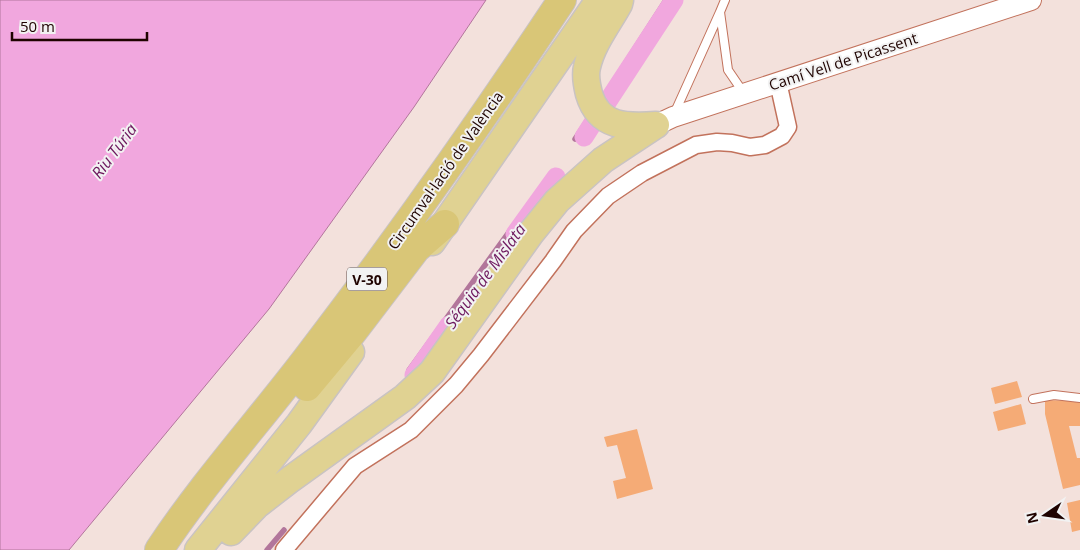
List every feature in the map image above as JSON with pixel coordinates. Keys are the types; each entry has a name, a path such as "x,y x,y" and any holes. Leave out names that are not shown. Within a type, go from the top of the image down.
{"highway":[{"name":"Circumval·lació de València","path":"160,550 181,517 313,351 415,214 502,90 562,0"},
{"name":"Circumval·lació de València","path":"198,550 299,424 445,224 599,0"},
{"path":"620,0 595,44 587,67 587,85 592,103 602,115 614,123 630,126 664,121"},
{"path":"213,550 257,505 405,397 432,372 531,233 557,201 603,160 664,121"},
{"path":"160,550 190,527 352,333 416,248 445,224"}],"street":[{"name":"Camí Vell de Picassent","path":"664,121 1031,0"},
{"path":"284,550 356,466 411,430 456,385 481,356 574,231 608,196 642,173 696,145 717,142 750,147 766,145 782,136 788,127 778,82"}],"lane":[{"path":"664,121 725,0"},
{"path":"720,12 728,70 744,94"},
{"path":"1033,399 1054,394 1080,398"}],"water":[{"name":"Riu Túria","path":"0,0 486,0 414,107 269,309 69,550 0,550"}],"building":[{"path":"1017,381 1022,397 995,404 991,388"},
{"path":"1045,400 1080,401 1080,426 1069,426 1077,458 1080,458 1080,485 1063,489 1045,414"},
{"path":"1021,404 1026,424 998,431 993,412"},
{"path":"637,429 653,489 617,499 613,481 626,478 617,445 607,447 604,437"},
{"path":"1080,500 1080,530 1072,532 1067,503"}],"waterway":[{"path":"603,98 666,0"},
{"name":"Séquia de Mislata","path":"606,104 674,0"},
{"path":"575,139 589,118"},
{"name":"Séquia de Mislata","path":"584,137 593,123"},
{"path":"409,370 551,174"},
{"name":"Séquia de Mislata","path":"515,234 556,177"},
{"name":"Séquia de Mislata","path":"414,375 449,325"},
{"path":"267,550 284,530"}]}
